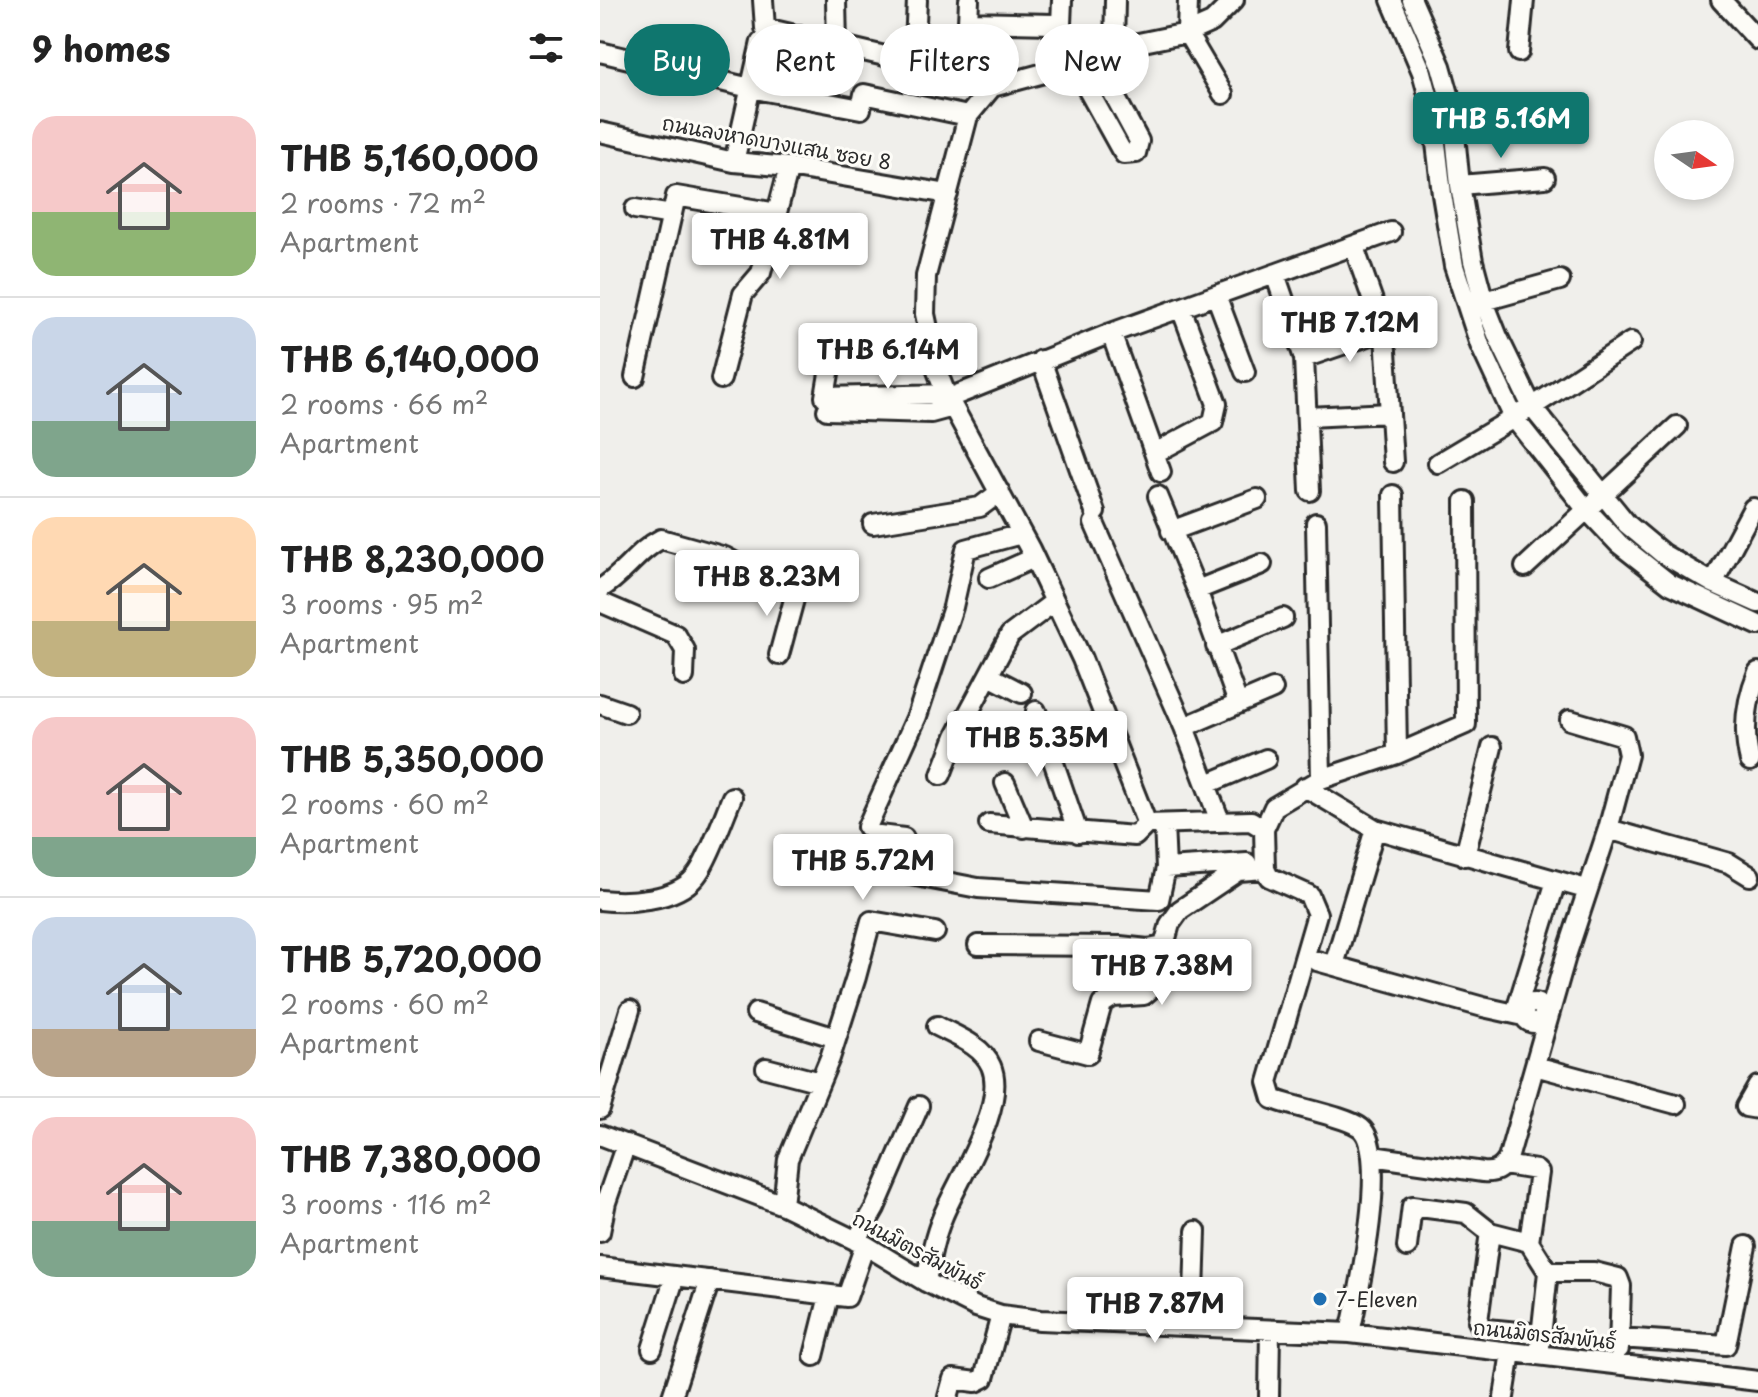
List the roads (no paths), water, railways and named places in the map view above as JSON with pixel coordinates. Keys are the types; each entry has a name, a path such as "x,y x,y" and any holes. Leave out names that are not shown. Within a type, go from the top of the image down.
{"street":[{"path":"763,0 765,24"},
{"path":"836,0 837,24"},
{"path":"864,52 902,60 915,45 917,0"},
{"path":"969,0 968,22 1058,24 1062,0"},
{"path":"1114,24 1115,0"},
{"path":"1188,0 1187,33 1223,94"},
{"path":"1149,41 1187,33 1212,22 1234,0"},
{"path":"1391,0 1422,72 1432,109 1454,266 1532,407 1627,524 1663,554 1713,583 1758,603"},
{"path":"1412,0 1441,66 1452,105 1460,185 1473,261 1480,345 1514,418 1586,509 1619,544 1670,584 1758,625"},
{"path":"1519,52 1524,0"},
{"path":"1721,0 1758,40"},
{"path":"600,52 746,87"},
{"path":"904,838 879,835 869,867 978,888 1159,900 1166,868 1156,824 1082,659 1034,558 949,400 937,371 925,314 926,276 968,116 992,87 1035,75"},
{"path":"864,94 968,116"},
{"path":"734,162 748,96"},
{"path":"792,96 861,109 864,96"},
{"path":"1083,96 1124,154 1136,153 1139,141 1115,96"},
{"name":"ถนนลงหาดบางแสน ซอย 8","path":"600,132 734,162 789,167 948,194"},
{"path":"721,379 743,294 761,273 789,167"},
{"path":"1460,185 1545,178"},
{"path":"635,377 676,196 777,213"},
{"path":"635,209 672,215"},
{"path":"827,410 931,413 949,400 1041,360 1391,232"},
{"path":"1354,247 1383,331 1393,462"},
{"path":"1275,274 1304,358 1310,491"},
{"path":"1475,304 1560,280"},
{"path":"1216,295 1245,372"},
{"path":"1155,453 1213,422 1217,404 1181,308"},
{"path":"1304,358 1383,331"},
{"path":"1111,333 1161,472"},
{"path":"835,338 825,397 949,400"},
{"path":"1438,463 1532,407 1631,342"},
{"path":"1041,360 1095,518 1184,727 1220,821"},
{"path":"1308,417 1390,413"},
{"path":"1525,567 1677,426"},
{"path":"873,524 980,507 1000,492"},
{"path":"1393,495 1397,754"},
{"path":"1158,496 1197,590 1238,703"},
{"path":"1171,531 1257,499"},
{"path":"1350,1333 1366,1255 1372,1199 1372,1142 1358,1124 1273,1099 1268,1082 1317,914 1309,895 1269,877 1265,865 1264,829 1274,807 1313,783 1397,754 1466,724 1465,501"},
{"path":"1713,583 1753,508"},
{"path":"1313,783 1316,523"},
{"path":"867,827 917,716 953,607 966,549 1021,534"},
{"path":"600,589 617,579 646,547 661,539 725,557 784,589 796,592 843,584"},
{"path":"989,578 1034,558"},
{"path":"1197,590 1262,564"},
{"path":"779,655 796,592"},
{"path":"600,602 676,635 685,650 684,676"},
{"path":"941,775 956,736 1010,635 1054,602"},
{"path":"1216,646 1283,618"},
{"path":"1750,761 1744,739 1745,718 1758,672"},
{"path":"989,676 1022,693"},
{"path":"1184,727 1273,689"},
{"path":"600,704 626,713"},
{"path":"1036,711 1078,833"},
{"path":"1535,1016 1608,829 1628,755 1624,736 1570,720"},
{"path":"1465,856 1492,747"},
{"path":"1207,784 1266,759"},
{"path":"1005,783 1024,828"},
{"path":"1313,783 1375,829 1586,889"},
{"path":"600,900 655,897 680,890 696,876 732,797"},
{"path":"989,824 1135,836 1156,824 1251,821 1264,829"},
{"path":"1375,829 1325,963 1535,1016"},
{"path":"1608,829 1729,863 1750,876"},
{"path":"1166,868 1265,865"},
{"path":"1039,1041 1088,1054 1102,1004 1113,997 1136,998 1148,992 1154,982 1170,924 1187,904 1238,871 1265,865"},
{"path":"1372,1156 1483,1172 1493,1172 1504,1165 1535,1066 1535,1016 1556,881"},
{"path":"783,1205 788,1159 836,1038 871,921 935,932"},
{"path":"978,945 1148,949 1164,946"},
{"path":"600,1109 630,1010"},
{"path":"756,1013 836,1038"},
{"path":"926,1282 933,1243 991,1109 995,1080 991,1065 982,1052 937,1026"},
{"path":"1535,1066 1676,1104"},
{"path":"766,1068 820,1082"},
{"path":"1758,1086 1746,1107 1758,1109"},
{"path":"601,1272 675,1276 847,1297 860,1243 919,1106"},
{"name":"ถนนมิตรสัมพันธ์","path":"600,1135 783,1205 860,1243 926,1282 976,1307 1001,1315 1040,1320 1350,1333 1758,1381"},
{"path":"600,1232 606,1202 626,1144"},
{"path":"1504,1165 1539,1173 1529,1242 1548,1272 1539,1355"},
{"path":"1407,1247 1412,1206 1466,1213 1490,1232 1529,1242"},
{"path":"1193,1326 1196,1231"},
{"path":"1490,1232 1478,1321 1481,1327 1487,1329 1541,1334"},
{"path":"1619,1338 1726,1345 1746,1246"},
{"path":"1548,1272 1594,1272 1618,1278 1621,1286 1618,1364"},
{"path":"652,1349 675,1276"},
{"path":"672,1397 710,1280"},
{"path":"814,1356 829,1296"},
{"path":"948,1397 953,1379 978,1382 984,1378 1001,1315"},
{"path":"1269,1397 1270,1330"},
{"path":"1504,1397 1511,1352"},
{"path":"1755,1397 1758,1390"}],"place":[{"name":"7-Eleven","path":"1320,1299"}]}
